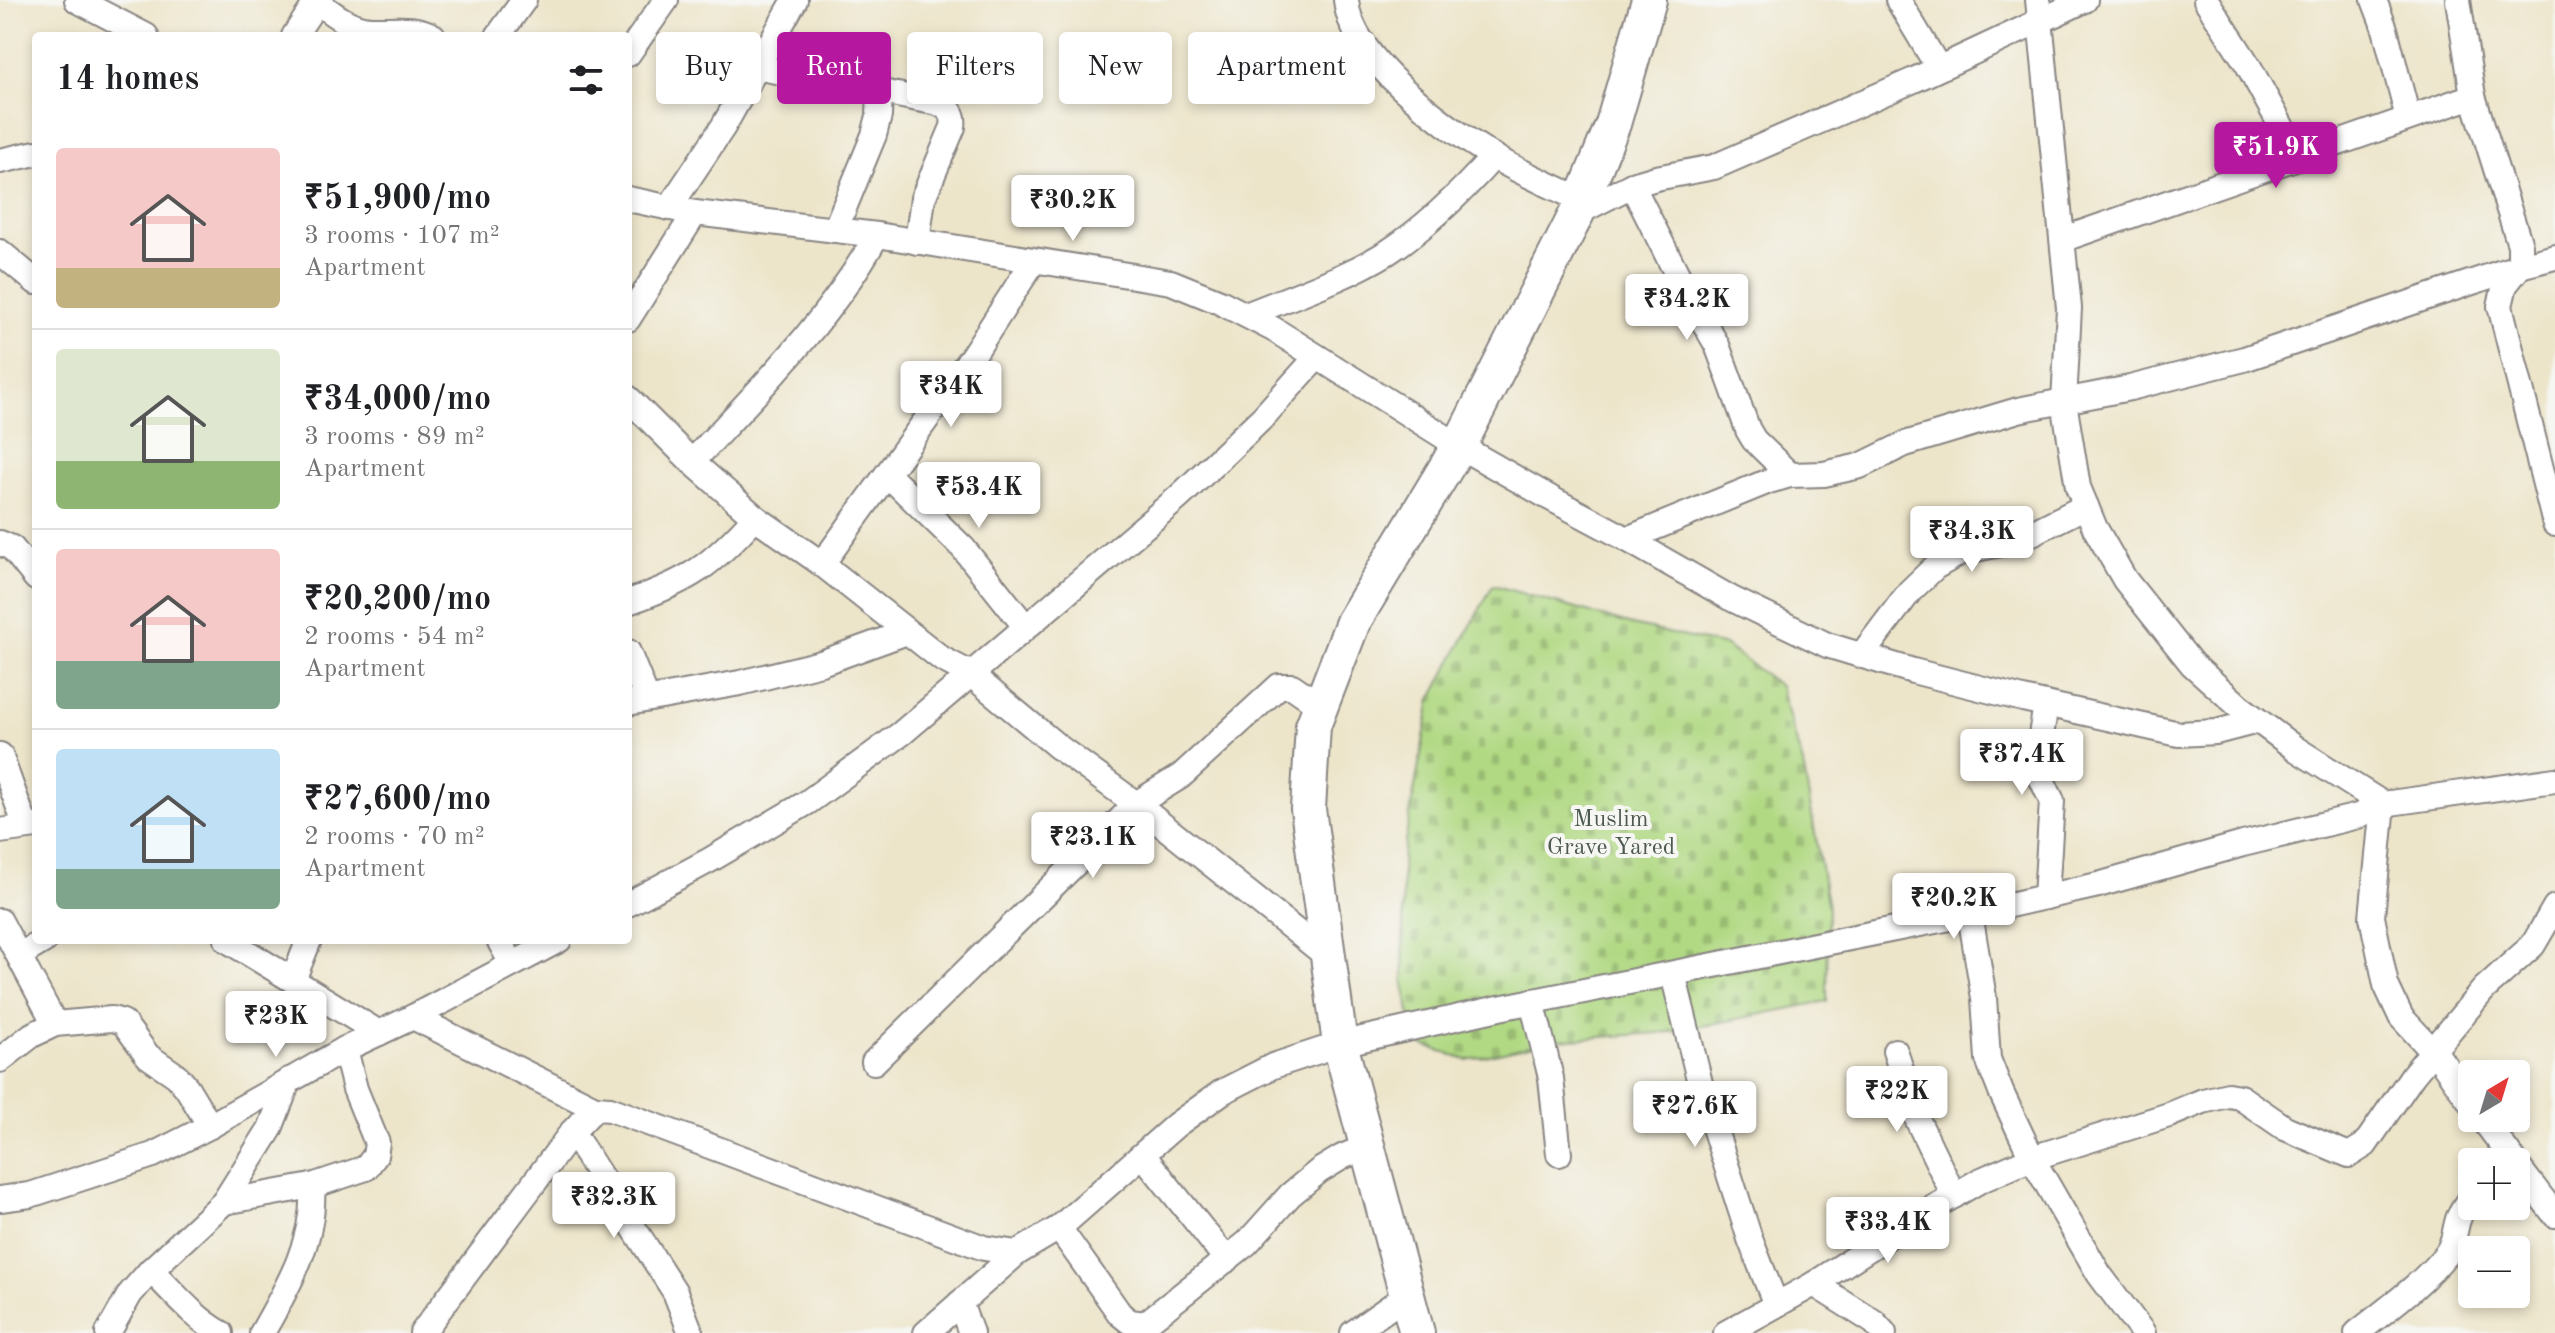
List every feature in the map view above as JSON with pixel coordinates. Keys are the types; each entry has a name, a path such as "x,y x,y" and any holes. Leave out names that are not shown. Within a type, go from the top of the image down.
{"main road":[{"path":"1417,1333 1340,1044 1308,809 1313,726 1353,622 1459,446 1580,207 1613,124 1649,0"}],"street":[{"path":"77,0 111,8 141,32"},
{"path":"501,32 524,0"},
{"path":"761,57 795,0"},
{"path":"1346,0 1358,36 1385,72 1437,118 1580,207 1632,185 1714,167 1914,80 2039,12 2085,0"},
{"path":"1898,0 1938,67"},
{"path":"2206,0 2277,114 2298,157"},
{"path":"2374,0 2385,29 2408,118"},
{"path":"2458,0 2473,96 2520,245 2520,266 2505,285 2500,306 2555,524"},
{"path":"297,32 318,1 342,19 361,28 425,32"},
{"path":"632,47 656,4"},
{"path":"2039,12 2069,308 2065,401 2078,487 2095,528 2125,580 2165,634 2192,664 2258,721 2328,771 2383,804"},
{"path":"891,93 938,103 949,108 954,117 953,127 923,198 917,242"},
{"path":"2064,239 2473,96"},
{"path":"669,208 735,104"},
{"path":"835,230 874,135 879,104"},
{"path":"0,161 32,154"},
{"path":"1246,315 1350,272 1388,252 1444,207 1494,156"},
{"path":"1632,185 1686,292 1717,345 1748,430 1754,440 1790,475"},
{"path":"632,200 695,213 877,235 1171,282 1246,315 1459,446 1778,623 1861,656 2046,704 2179,734 2216,732 2258,721"},
{"path":"632,313 695,213"},
{"path":"692,462 826,314 877,235"},
{"path":"0,252 32,279"},
{"path":"1627,539 1769,481 1790,475 1824,474 1860,466 1905,444 2018,410 2130,388 2244,359 2555,257"},
{"path":"822,564 973,355 1033,262"},
{"path":"632,902 808,802 902,733 1179,497 1262,418 1317,357"},
{"path":"632,402 692,462 755,517 822,564 942,659 969,673 1057,746 1136,804 1327,956"},
{"path":"888,475 963,548 1025,626"},
{"path":"1861,656 1910,591 1935,567 1961,552 2016,541 2086,506"},
{"path":"632,600 692,576 724,552 755,517"},
{"path":"0,543 12,548 32,573"},
{"path":"632,674 637,701 740,683 821,663 907,632"},
{"path":"874,1062 1136,804 1181,776 1279,686 1292,686 1321,706"},
{"path":"2046,704 2036,753 2036,767 2052,801 2046,897"},
{"path":"0,755 31,827 0,831"},
{"path":"926,1333 1017,1253 1059,1228 1176,1125 1222,1092 1273,1066 1340,1044 1532,1001 1970,914 2098,885 2243,844 2358,816 2383,804 2555,780"},
{"path":"2383,804 2372,917 2386,985 2401,1017 2440,1059 2458,1084"},
{"path":"1726,1333 1814,1284 1979,1181 2032,1158 2228,1095 2240,1097 2285,1128 2349,1155 2365,1145 2389,1107 2484,989 2533,945 2555,907"},
{"path":"1970,914 1984,998 1988,1059 2032,1158 2099,1274 2143,1333"},
{"path":"0,921 55,1024"},
{"path":"20,955 38,944"},
{"path":"234,944 379,1033"},
{"path":"293,980 307,944"},
{"path":"501,944 512,964"},
{"path":"0,1199 30,1195 153,1155 345,1049 551,944"},
{"path":"1673,974 1705,1101 1750,1239 1776,1305"},
{"path":"1532,1001 1551,1078 1559,1154"},
{"path":"413,1017 595,1108 610,1109 984,1248 1017,1253"},
{"path":"0,1060 32,1035 55,1024 112,1019 123,1022 148,1056 177,1076 210,1126"},
{"path":"224,1202 312,1186 366,1168 375,1156 377,1143 355,1089 345,1049"},
{"path":"1895,1051 1918,1121 1954,1196"},
{"path":"108,1333 130,1294 151,1270 224,1202 270,1129 289,1080"},
{"path":"422,1333 572,1132 595,1108"},
{"path":"572,1132 675,1292 691,1333"},
{"path":"1059,1228 1120,1314 1130,1322 1145,1324 1247,1243 1290,1195 1319,1171 1366,1147"},
{"path":"1143,1155 1227,1260"},
{"path":"2530,1183 2555,1215"},
{"path":"262,1333 296,1268 310,1231 314,1208 312,1186"},
{"path":"2357,1333 2400,1299 2448,1251 2456,1236 2458,1220"},
{"path":"151,1270 208,1326 221,1333"},
{"path":"1814,1284 1874,1322 1884,1333"},
{"path":"1353,1333 1407,1295"},
{"path":"960,1303 971,1333"}],"green space":[{"name":"Muslim Grave Yared","path":"1493,585 1632,625 1726,646 1780,686 1803,764 1828,908 1827,1001 1672,1032 1557,1040 1467,1060 1416,1043 1404,985 1402,858 1431,699"}]}
